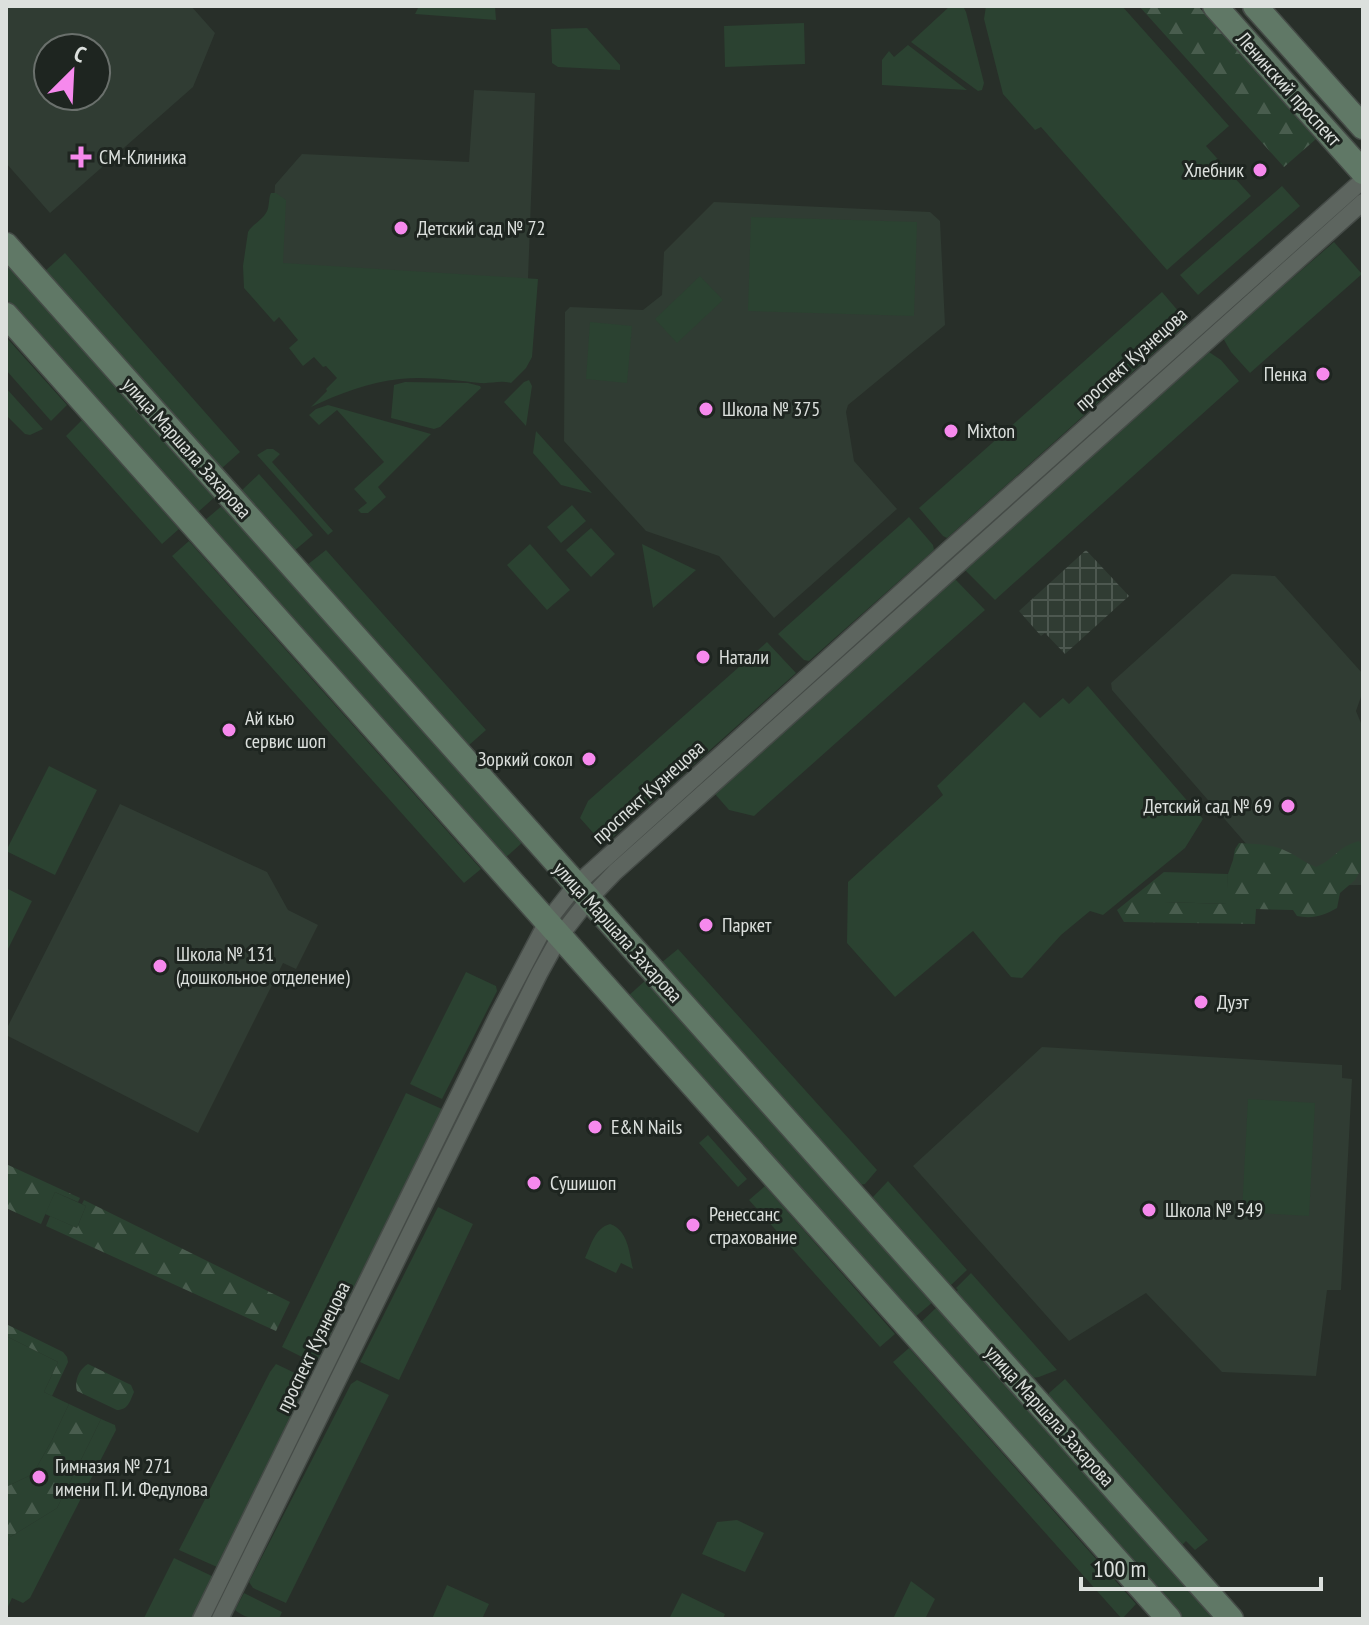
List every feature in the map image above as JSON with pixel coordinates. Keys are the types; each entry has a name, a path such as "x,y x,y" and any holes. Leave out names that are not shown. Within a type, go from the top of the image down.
{"street":[{"name":"Ленинский проспект","path":"1215,6 1363,172"},
{"name":"Ленинский проспект","path":"1255,6 1363,127"},
{"name":"проспект Кузнецова","path":"201,1619 498,1015 554,929 583,892 959,539 1363,180"},
{"name":"проспект Кузнецова","path":"583,892 615,872 1363,202"},
{"name":"улица Маршала Захарова","path":"6,245 1231,1619"},
{"path":"6,315 1169,1619"},
{"name":"проспект Кузнецова","path":"220,1619 427,1199 554,929"}],"shaded area":[{"path":"6,6 191,6 215,33 193,87 50,213 6,163"},
{"name":"Детский сад № 72","path":"474,90 535,93 525,358 269,298 275,185 302,154 469,162"},
{"name":"Школа № 375","path":"714,202 930,212 940,221 945,325 848,405 846,412 854,461 897,509 774,618 719,556 646,531 564,441 565,312 570,307 643,310 662,295 664,252"},
{"path":"1086,550 1129,596 1065,654 1045,633 1041,636 1019,611"},
{"name":"Детский сад № 69","path":"1232,574 1275,576 1363,674 1363,691 1356,711 1363,728 1363,885 1283,886 1112,690 1111,683"},
{"name":"Школа № 131 (дошкольное отделение)","path":"120,804 267,872 288,910 318,925 296,969 283,963 198,1133 6,1035"},
{"name":"Школа № 549","path":"1042,1047 1342,1065 1342,1078 1352,1079 1341,1290 1327,1290 1316,1376 1222,1372 1146,1293 1069,1341 913,1166"}],"green space":[{"path":"419,6 495,6 496,20 415,14"},
{"path":"950,6 963,6 966,12 984,83 982,90 978,91 911,42"},
{"path":"986,6 1122,6 1229,126 1206,146 1251,196 1167,270 1041,127 1035,130 1003,94 984,19"},
{"path":"1139,6 1198,6 1316,139 1284,167"},
{"path":"804,23 805,64 725,67 724,26"},
{"path":"587,28 620,65 620,70 558,67 552,63 551,29"},
{"path":"908,45 967,90 882,85 882,60 889,51 894,57"},
{"path":"1282,186 1300,206 1198,295 1180,275"},
{"path":"271,193 286,200 283,263 538,279 532,357 526,368 511,383 420,378 389,381 354,389 311,407 337,378 314,357 303,366 289,348 298,340 279,317 274,322 244,288 243,266 248,232 266,213"},
{"path":"751,217 917,222 914,316 748,311"},
{"path":"1334,242 1362,274 1250,373 1223,338"},
{"path":"65,253 240,452 221,469 45,271"},
{"path":"6,261 216,496 197,513 6,299"},
{"path":"700,276 723,300 677,343 655,319"},
{"path":"1162,292 1186,324 947,538 943,536 919,508"},
{"path":"590,322 632,326 627,383 586,379"},
{"path":"6,337 67,405 51,421 6,370"},
{"path":"1209,352 1221,360 1239,381 995,600 965,570"},
{"path":"529,380 532,386 526,426 504,402"},
{"path":"405,382 468,383 481,388 440,427 434,429 391,418 394,385"},
{"path":"6,388 43,429 25,434 6,415"},
{"path":"328,405 431,434 378,487 386,497 368,513 358,510 367,503 354,489 384,462 337,410 319,425 309,415"},
{"path":"82,420 179,529 162,544 66,436"},
{"path":"536,431 592,493 561,485 533,453"},
{"path":"267,449 280,454 272,462 333,531 328,535 257,455"},
{"path":"259,474 313,535 294,551 241,491"},
{"path":"224,504 524,841 504,859 204,521"},
{"path":"572,505 586,521 561,543 547,527"},
{"path":"909,517 934,550 809,661 804,660 778,634"},
{"path":"591,528 615,554 591,577 566,550"},
{"path":"189,541 481,869 464,883 172,556"},
{"path":"530,544 570,590 547,610 507,565"},
{"path":"642,544 696,570 653,608"},
{"path":"326,550 486,730 468,746 307,565"},
{"path":"955,579 985,610 754,816 729,810 715,794"},
{"path":"767,642 796,673 604,845 580,818 588,801"},
{"path":"1088,686 1203,819 1185,848 1103,915 1090,911 1061,935 1022,978 1011,977 973,931 895,997 847,943 848,882 943,795 937,786 1024,702 1040,718 1063,698 1069,704"},
{"path":"49,766 97,790 55,875 6,851"},
{"path":"1359,841 1363,848 1362,868 1355,880 1340,893 1337,908 1322,915 1303,917 1297,916 1293,910 1256,909 1255,924 1124,922 1117,910 1164,872 1164,902 1226,904 1228,874 1239,843 1281,849 1316,867"},
{"path":"1164,872 1228,874 1227,904 1163,902"},
{"path":"6,888 32,901 6,953"},
{"path":"678,949 877,1170 865,1184 860,1185 661,963"},
{"path":"466,972 496,986 497,991 442,1099 410,1084"},
{"path":"647,979 934,1301 914,1318 627,997"},
{"path":"406,1093 442,1109 316,1364 282,1347"},
{"path":"1248,1099 1315,1103 1309,1216 1242,1212"},
{"path":"708,1135 747,1179 738,1187 699,1143"},
{"path":"6,1164 80,1198 78,1202 55,1192 41,1224 6,1208"},
{"path":"888,1181 967,1270 950,1286 873,1200"},
{"path":"765,1186 895,1334 880,1347 749,1200"},
{"path":"55,1192 86,1206 77,1228 45,1214"},
{"path":"84,1200 290,1302 276,1331 46,1226 50,1216 77,1228 86,1206 82,1204"},
{"path":"438,1207 473,1224 399,1380 360,1362"},
{"path":"610,1224 624,1236 633,1269 621,1263 616,1273 585,1258 597,1233"},
{"path":"971,1273 1057,1370 1032,1378 955,1292"},
{"path":"938,1306 1217,1619 1182,1619 919,1324"},
{"path":"6,1324 63,1352 67,1357 68,1362 52,1396 44,1392 58,1362 6,1336"},
{"path":"6,1336 58,1362 44,1392 69,1404 33,1474 6,1487"},
{"path":"909,1348 1136,1604 1122,1619 893,1362"},
{"path":"88,1364 131,1385 134,1392 126,1407 117,1410 77,1391 78,1376"},
{"path":"276,1364 310,1380 217,1567 179,1550"},
{"path":"1065,1379 1208,1540 1195,1550 1186,1541 1181,1546 1049,1397 1049,1393"},
{"path":"357,1380 389,1395 286,1603 253,1588 249,1582 351,1384"},
{"path":"69,1404 101,1419 57,1508 10,1537 6,1555 6,1487 33,1474"},
{"path":"101,1419 115,1425 116,1430 30,1598 23,1603 12,1598 6,1611 6,1555 10,1537 57,1508"},
{"path":"737,1520 764,1533 745,1572 702,1554 717,1522"},
{"path":"174,1558 214,1577 193,1619 146,1619 144,1618"},
{"path":"911,1581 935,1599 925,1619 893,1619"},
{"path":"447,1585 489,1604 482,1619 432,1619"},
{"path":"244,1593 282,1612 279,1619 250,1618 240,1614 235,1610"},
{"path":"682,1593 725,1614 723,1619 669,1619"}],"place":[{"name":"СМ-Клиника","path":"81,157"},
{"name":"Хлебник","path":"1260,170"},
{"name":"Детский сад № 72","path":"401,228"},
{"name":"Пенка","path":"1323,374"},
{"name":"Школа № 375","path":"706,409"},
{"name":"Mixton","path":"951,431"},
{"name":"Натали","path":"703,657"},
{"name":"Ай кью сервис шоп","path":"229,730"},
{"name":"Зоркий сокол","path":"589,759"},
{"name":"Детский сад № 69","path":"1288,806"},
{"name":"Паркет","path":"706,925"},
{"name":"Школа № 131 (дошкольное отделение)","path":"160,966"},
{"name":"Дуэт","path":"1201,1002"},
{"name":"E&N Nails","path":"595,1127"},
{"name":"Сушишоп","path":"534,1183"},
{"name":"Школа № 549","path":"1149,1210"},
{"name":"Ренессанс страхование","path":"693,1225"},
{"name":"Гимназия № 271 имени П. И. Федулова","path":"39,1477"}]}
